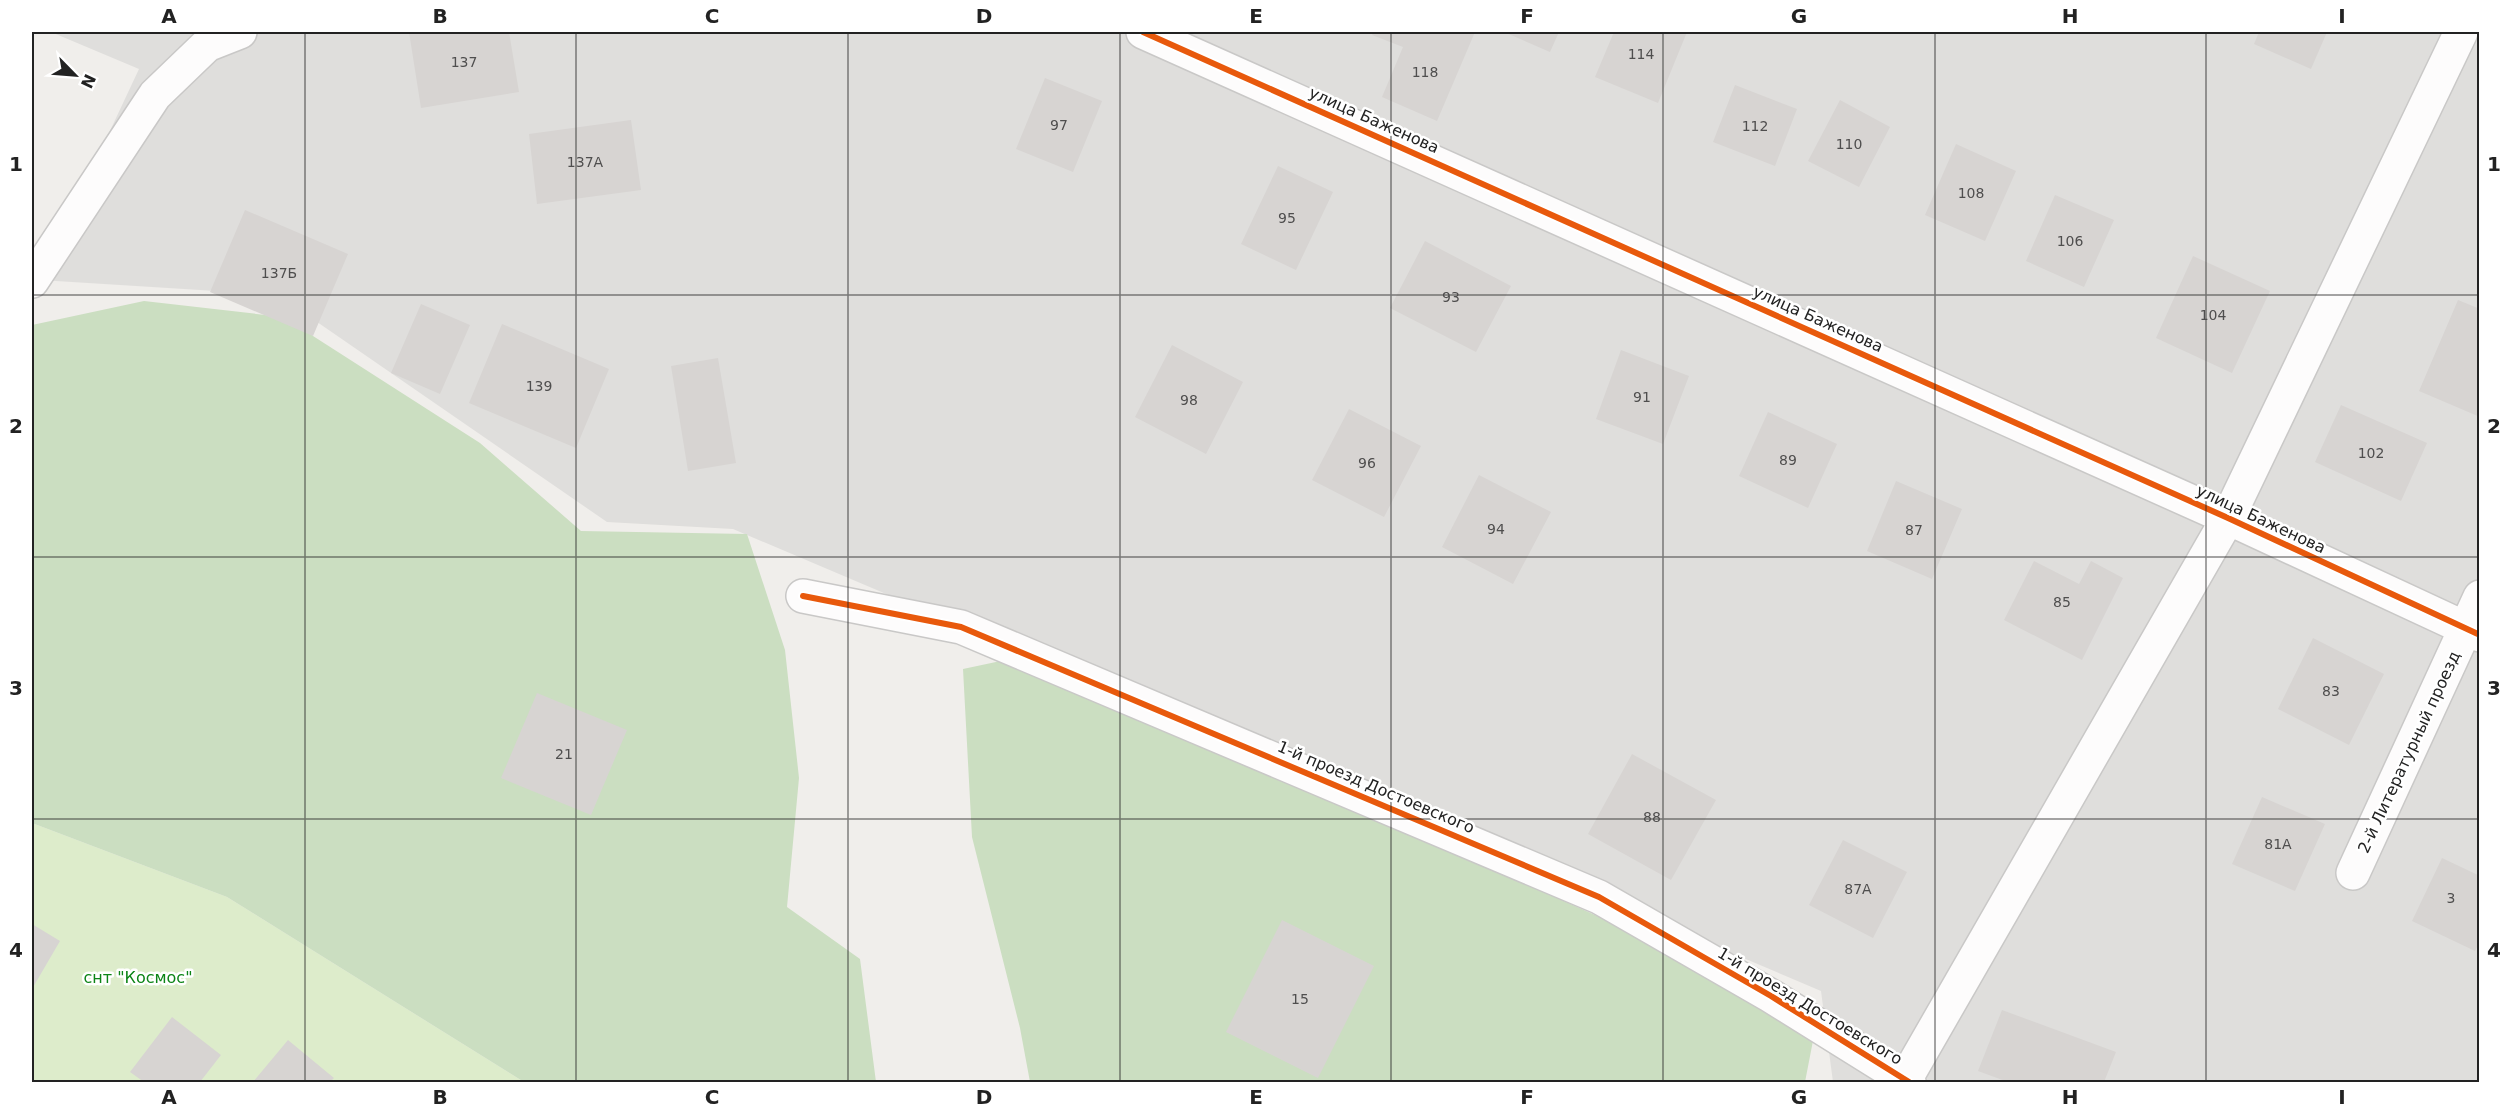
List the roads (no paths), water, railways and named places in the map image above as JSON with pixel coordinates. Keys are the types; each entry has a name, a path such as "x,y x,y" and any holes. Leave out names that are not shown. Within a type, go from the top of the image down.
{"street":[{"path":"32,281 155,95 207,45 240,32"},
{"name":"улица Баженова","path":"1143,32 2228,519 2472,632"},
{"path":"1907,1081 2228,519 2461,32"},
{"name":"1-й проезд Достоевского","path":"803,596 961,627 1599,897 1771,996 1907,1081"},
{"name":"2-й Литературный проезд","path":"2353,873 2472,632 2480,597"}],"park label":[{"name":"снт \"Космос\"","path":"138,977"}]}
